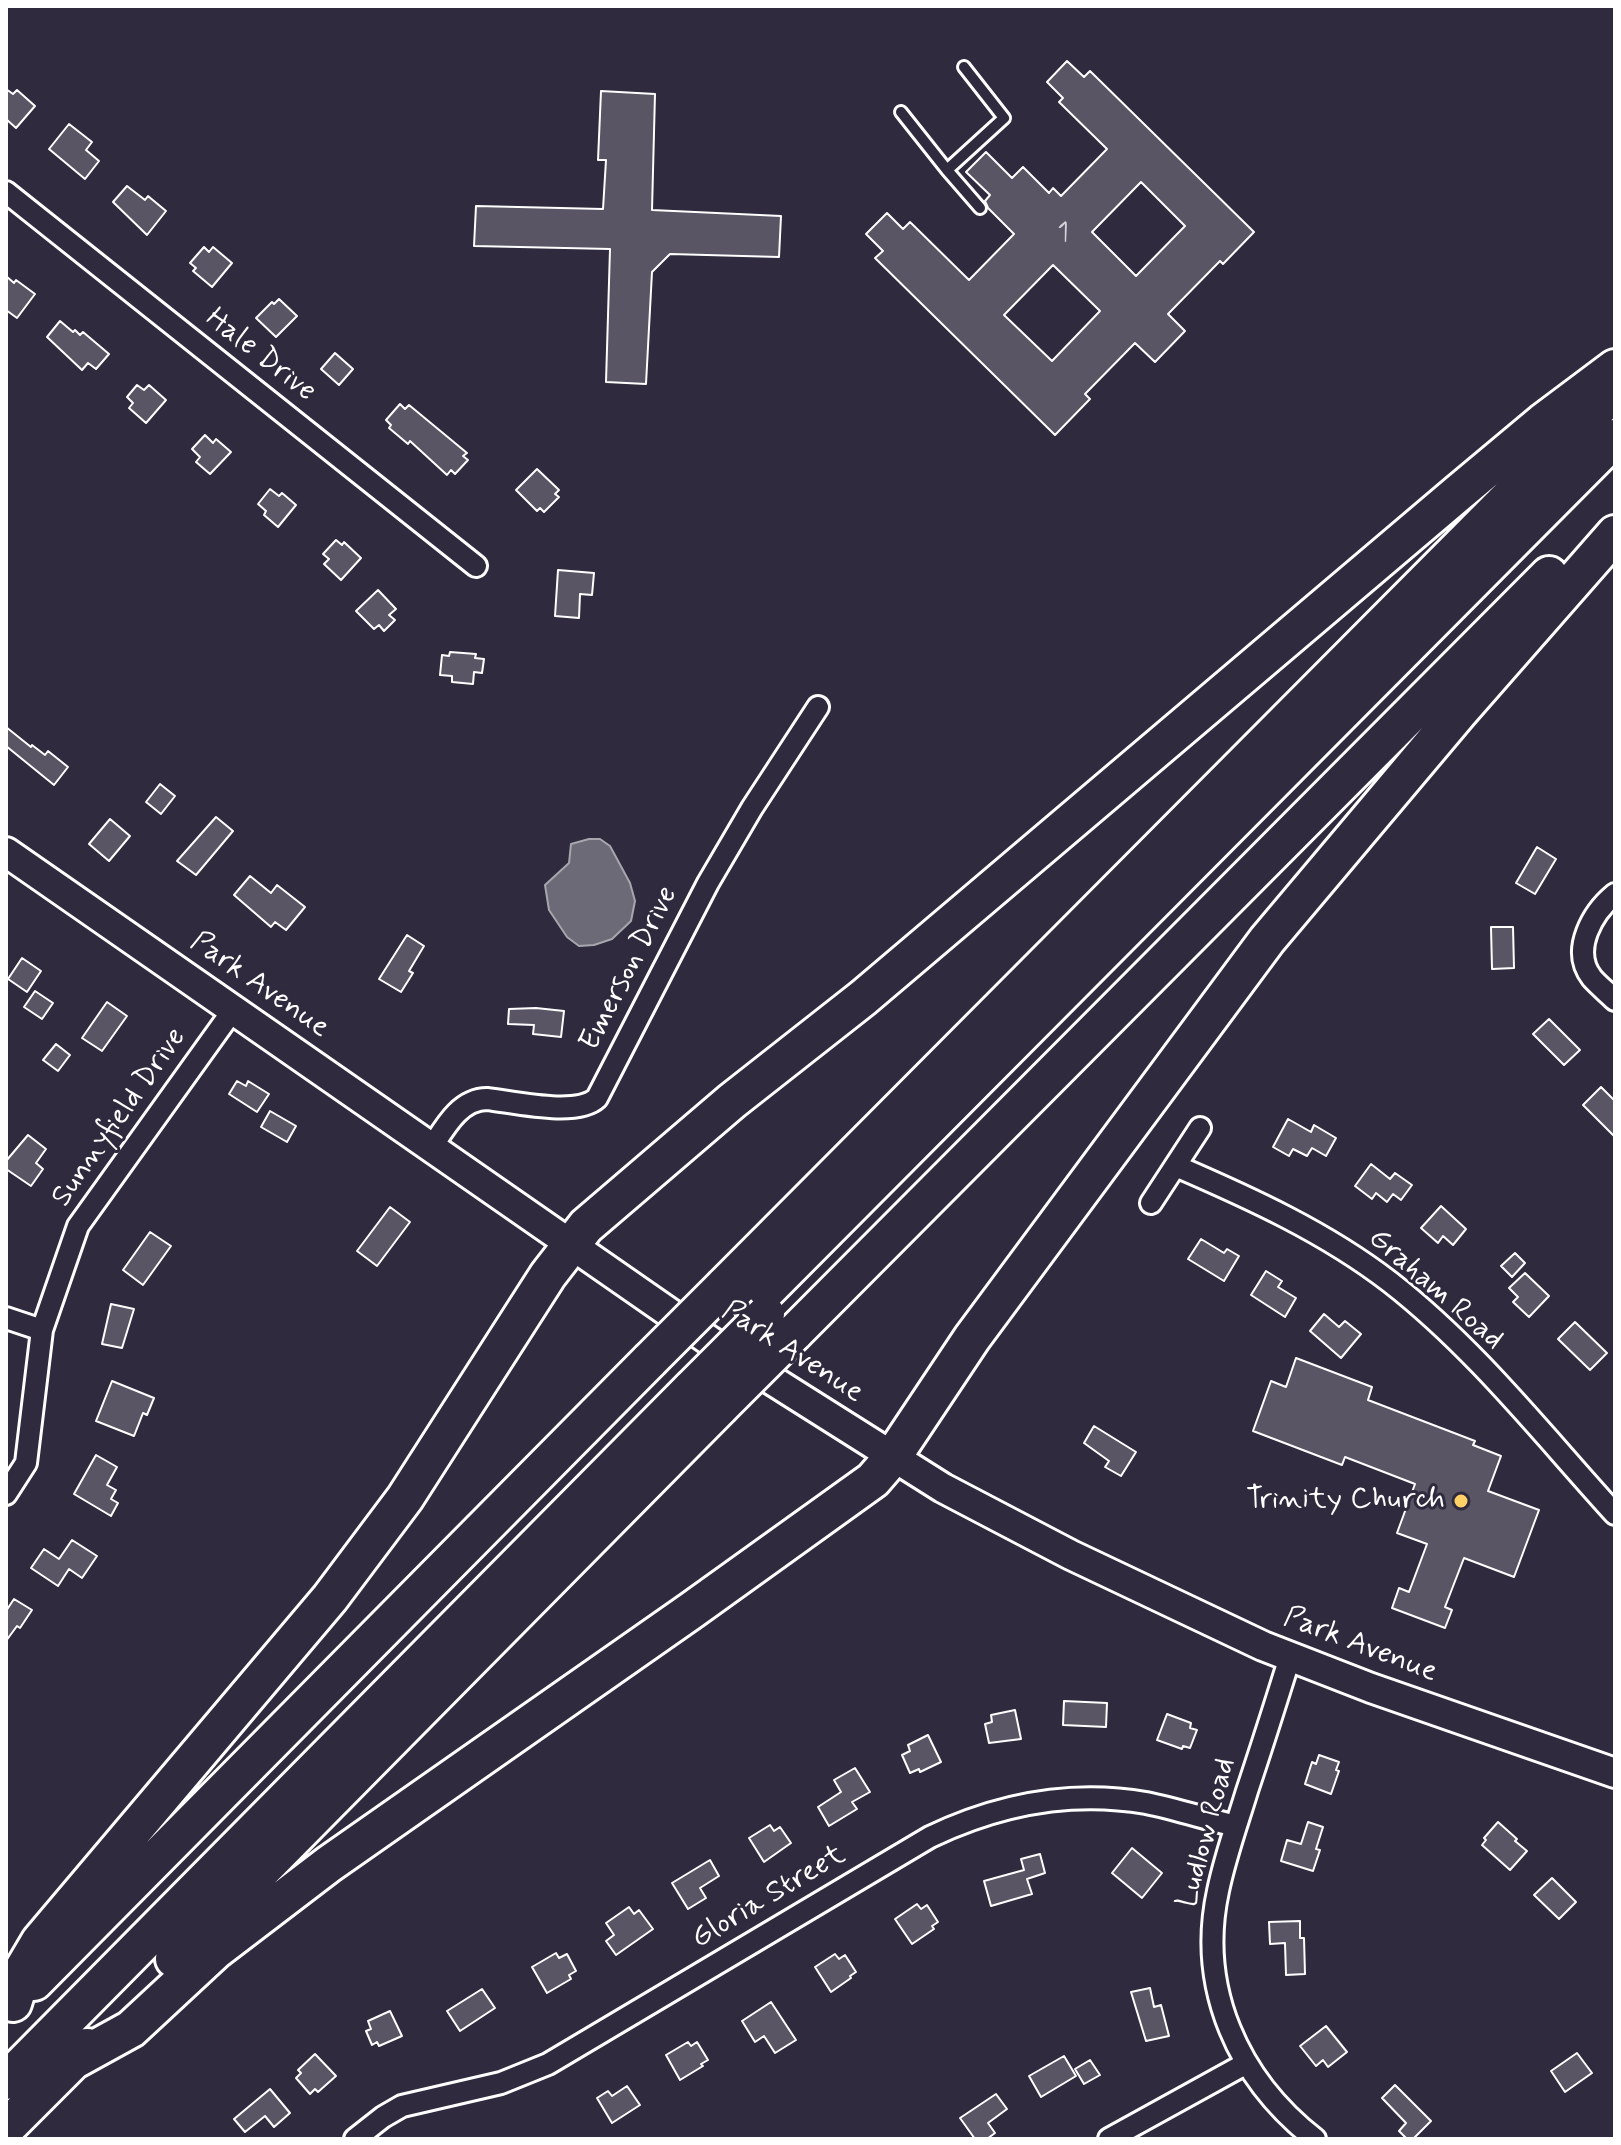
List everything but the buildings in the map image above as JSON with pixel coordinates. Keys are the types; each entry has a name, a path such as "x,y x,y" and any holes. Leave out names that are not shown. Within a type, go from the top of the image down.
{"highway":[{"path":"9,2006 24,1968 40,1941 298,1638 366,1551 438,1448 548,1275 601,1212 732,1101 863,998 1478,476 1615,368"},
{"path":"759,1309 1615,391"},
{"path":"6,2081 685,1384 1615,438"},
{"path":"6,2056 1615,462"},
{"path":"759,1309 1615,509"},
{"path":"71,2062 131,2029 215,1951 316,1873 861,1491 892,1458 972,1338 1275,930 1459,712 1615,534"},
{"path":"9,2006 685,1384"},
{"path":"6,2128 71,2062 685,1384"}],"main road":[{"name":"Park Avenue","path":"6,852 748,1367 892,1458 993,1516 1218,1626 1290,1657 1615,1773"}],"street":[{"name":"Hale Drive","path":"6,192 476,566"},
{"name":"Emerson Drive","path":"432,1147 454,1117 475,1100 573,1108 587,1106 597,1098 702,893 752,808 818,707"},
{"path":"1615,894 1599,907 1586,933 1585,956 1590,975 1615,1000"},
{"name":"Sunnyfield Drive","path":"6,1494 26,1463 42,1330 78,1226 233,1010"},
{"path":"1151,1203 1200,1128"},
{"name":"Graham Road","path":"1176,1166 1302,1225 1389,1282 1469,1353 1615,1514"},
{"path":"6,1318 42,1330"},
{"name":"Ludlow Road","path":"1290,1657 1236,1826 1218,1893 1213,1941 1216,1980 1224,2014 1245,2064 1270,2099 1315,2139"},
{"name":"Gloria Street","path":"355,2139 402,2106 501,2083 548,2064 930,1837 963,1821 1033,1801 1095,1798 1146,1803 1236,1826"},
{"path":"1109,2139 1245,2064"}],"lane":[{"path":"947,170 1004,118 964,67"},
{"path":"901,112 980,208"}],"shaded area":[{"path":"600,839 610,846 630,883 635,901 631,921 612,939 579,946 567,937 549,910 545,885 569,863 571,844"}],"place":[{"name":"Trinity Church","path":"1461,1501"}]}
